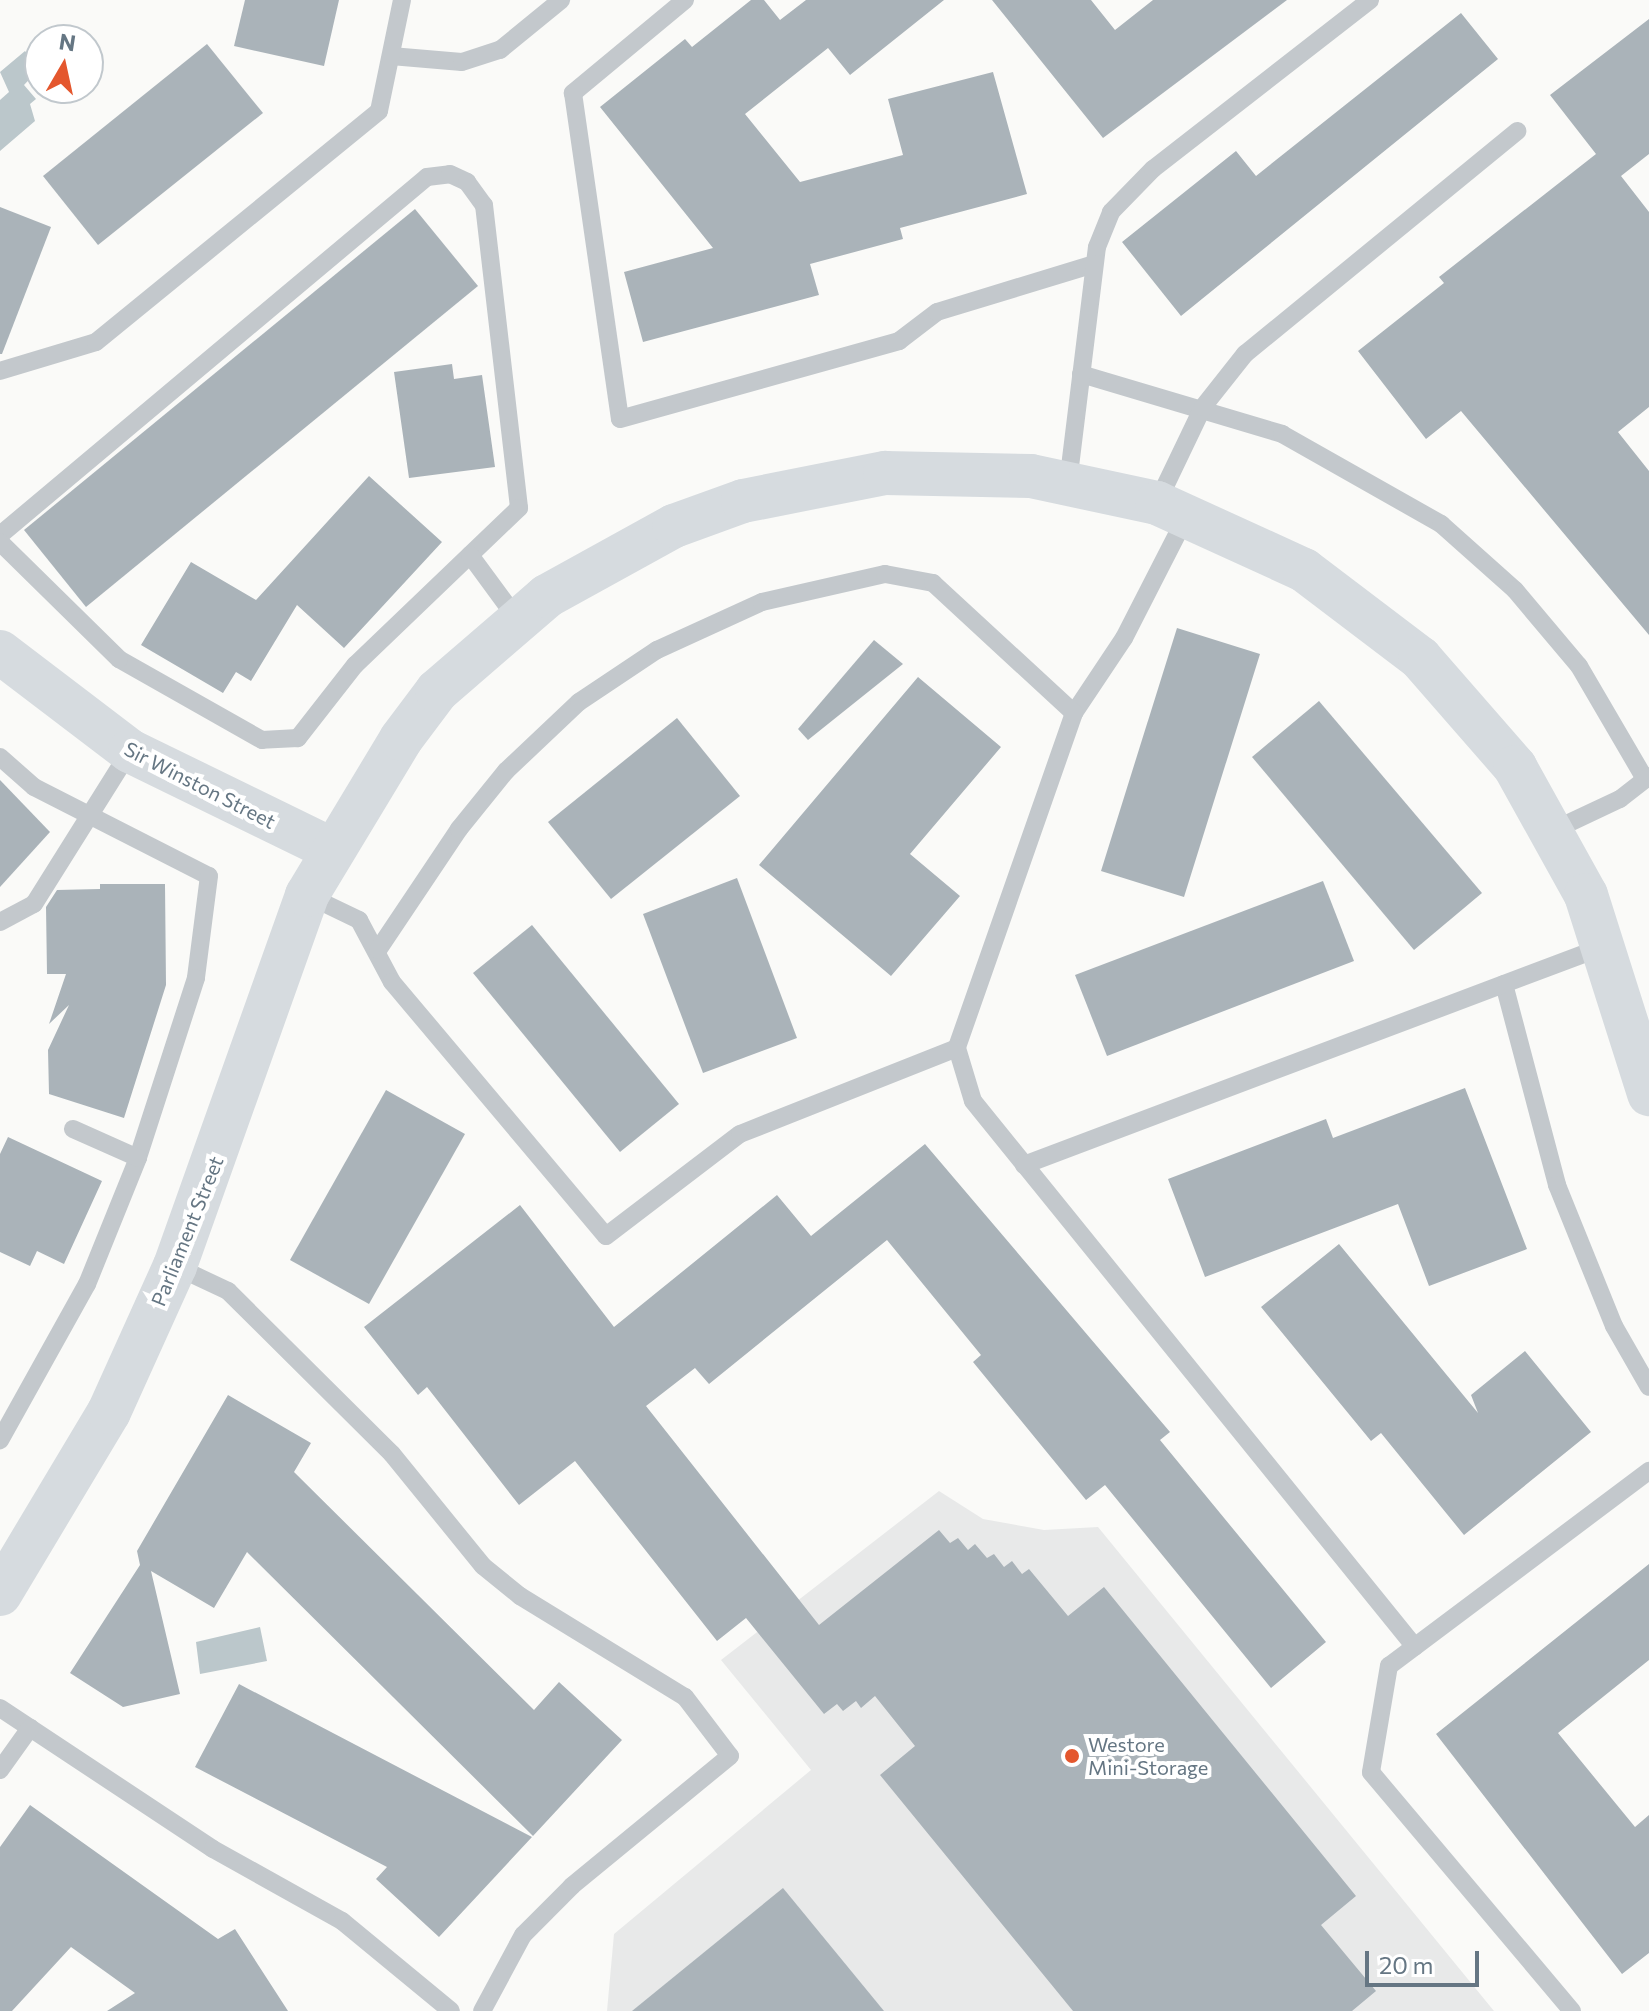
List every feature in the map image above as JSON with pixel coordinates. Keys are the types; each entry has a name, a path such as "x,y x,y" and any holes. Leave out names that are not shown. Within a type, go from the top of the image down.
{"street":[{"name":"Parliament Street","path":"0,1594 109,1412 175,1266 307,895 331,849 437,691 517,619 608,558 674,526 813,483 958,471 1068,483 1172,509 1304,570 1420,658 1515,767 1554,830 1605,946 1646,1076"},
{"name":"Sir Winston Street","path":"0,652 130,751 331,849"}],"lane":[{"path":"0,371 96,342 379,111 402,0"},
{"path":"391,56 462,62 500,50 561,0"},
{"path":"685,0 573,93 620,419 899,341 937,312 1094,264"},
{"path":"1068,483 1094,264 1111,212 1153,169 1370,0"},
{"path":"1415,1647 973,1101 957,1048 1074,713 1124,638 1172,509 1203,407 1245,354 1517,131"},
{"path":"0,535 427,177 450,174 467,182 484,205 519,508 355,665 298,738 262,740 119,659 0,542"},
{"path":"1081,374 1203,407 1282,434 1441,524 1515,590 1579,666 1647,777 1554,830"},
{"path":"470,555 517,619"},
{"path":"378,950 459,829 506,771 579,702 657,650 762,602 885,574 933,583 1074,713"},
{"path":"0,922 34,904 130,751"},
{"path":"0,757 34,787 209,876 196,978 138,1158 87,1284 0,1440"},
{"path":"307,895 359,920 378,950 392,982 606,1236 740,1134 957,1048"},
{"path":"1024,1165 1605,946"},
{"path":"1504,984 1557,1185 1614,1326 1649,1387"},
{"path":"73,1129 138,1158"},
{"path":"175,1266 228,1291 392,1454 483,1566 520,1596 685,1697 730,1756 572,1886 523,1935 482,2011"},
{"path":"1572,2011 1371,1772 1389,1666 1649,1471"},
{"path":"0,1708 213,1849 342,1921 451,2011"},
{"path":"0,1770 30,1728"}],"shaded area":[{"path":"24,52 24,104 30,104 35,121 0,151 0,100 9,92 0,72"},
{"name":"Westore Mini-Storage","path":"939,1491 983,1519 1044,1530 1098,1527 1494,2011 607,2011 614,1934 811,1770 721,1660"},
{"path":"260,1627 267,1661 200,1674 196,1642"}],"building":[{"path":"245,0 339,0 324,66 234,46"},
{"path":"751,0 764,0 780,20 806,0 944,0 850,75 828,48 745,114 800,182 903,155 888,99 993,72 1027,194 900,228 903,239 810,264 819,295 643,342 624,272 713,248 600,107 685,39 692,47"},
{"path":"992,0 1091,0 1115,30 1153,0 1287,0 1103,138"},
{"path":"1461,13 1498,59 1181,316 1122,242 1236,151 1256,176"},
{"path":"1649,19 1649,154 1621,176 1649,212 1649,407 1618,432 1649,471 1649,635 1461,411 1426,439 1358,351 1444,283 1439,277 1596,154 1550,95"},
{"path":"207,44 263,113 98,245 43,176"},
{"path":"0,207 51,227 2,354 0,354"},
{"path":"415,209 478,286 86,607 24,530"},
{"path":"452,364 454,379 482,375 495,467 409,478 394,372"},
{"path":"369,476 442,542 344,648 297,605 251,681 236,672 223,693 141,645 191,562 256,600"},
{"path":"1177,628 1260,654 1184,897 1101,871"},
{"path":"874,640 903,664 808,740 798,729"},
{"path":"918,677 1001,747 910,854 960,896 891,976 759,865"},
{"path":"1319,701 1482,893 1414,950 1252,757"},
{"path":"677,718 740,796 611,899 548,822"},
{"path":"0,780 50,832 0,887"},
{"path":"737,878 797,1038 703,1073 643,914"},
{"path":"1323,881 1354,961 1107,1056 1075,975"},
{"path":"100,884 165,884 166,985 124,1118 49,1094 48,1050 69,1005 49,1024 66,974 47,974 46,907 57,890 100,889"},
{"path":"532,925 679,1104 620,1152 473,973"},
{"path":"1465,1088 1527,1249 1429,1286 1398,1204 1205,1277 1168,1179 1326,1119 1333,1138"},
{"path":"386,1090 465,1134 369,1304 290,1260"},
{"path":"8,1137 102,1181 64,1264 37,1251 30,1266 0,1252 0,1154"},
{"path":"925,1144 1170,1432 1160,1440 1326,1642 1271,1688 1105,1485 1086,1500 973,1362 981,1355 887,1240 709,1384 695,1368 646,1406 819,1625 939,1530 950,1543 958,1538 968,1550 975,1544 987,1558 994,1554 1004,1567 1012,1561 1022,1574 1029,1569 1068,1616 1104,1587 1356,1896 1321,1925 1376,1991 1352,2011 1073,2011 880,1775 915,1746 875,1696 861,1708 856,1701 843,1711 837,1704 824,1714 746,1618 717,1641 575,1461 519,1505 427,1387 418,1395 364,1327 520,1205 614,1327 777,1195 811,1236"},
{"path":"1339,1244 1478,1413 1471,1395 1525,1351 1591,1432 1464,1535 1381,1433 1371,1441 1261,1307"},
{"path":"228,1395 311,1443 294,1472 534,1710 559,1682 622,1740 533,1836 247,1552 214,1608 151,1571 180,1694 123,1707 70,1673 140,1565 137,1551"},
{"path":"1649,1564 1649,1660 1558,1733 1635,1827 1649,1815 1649,1953 1622,1974 1436,1734"},
{"path":"239,1684 532,1837 439,1937 376,1879 387,1867 195,1767"},
{"path":"30,1805 218,1939 235,1929 288,2011 107,2011 135,1993 71,1947 12,2011 0,2011 0,1847"},
{"path":"783,1888 884,2011 632,2011"}],"place":[{"name":"Westore Mini-Storage","path":"1072,1756"}]}
